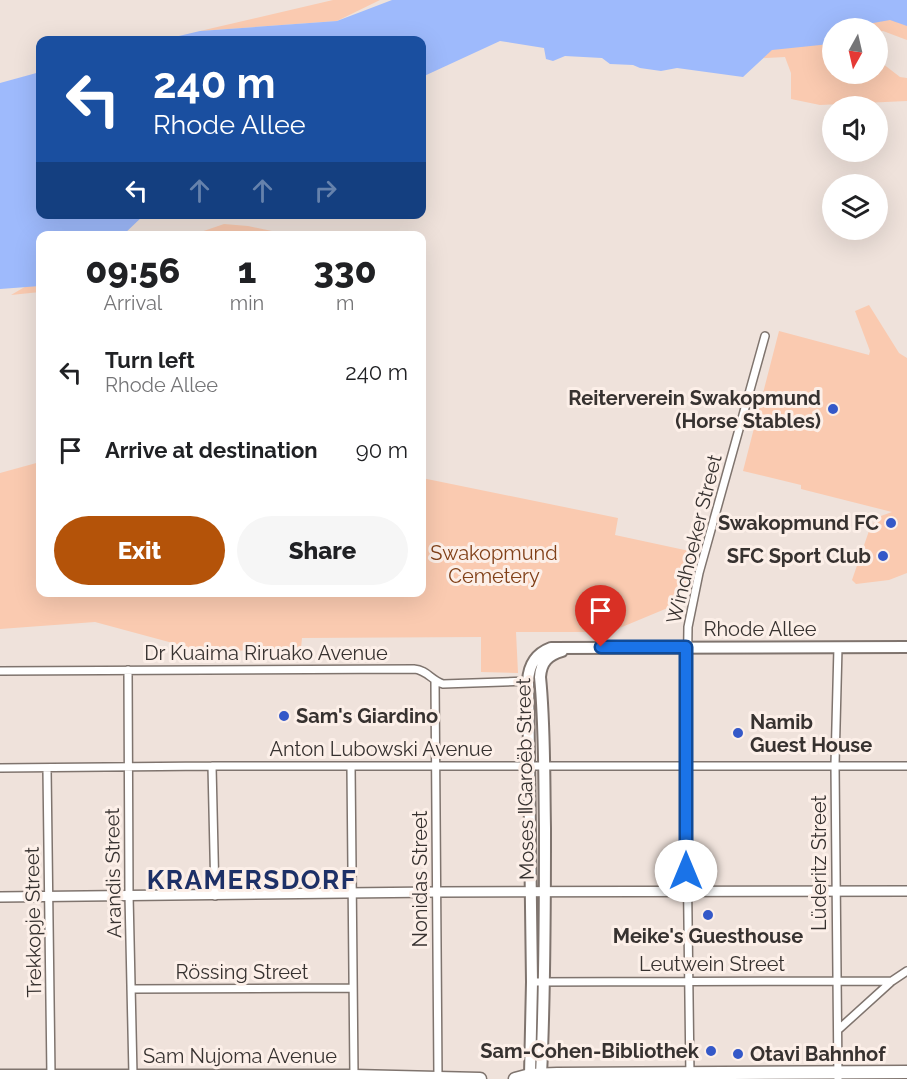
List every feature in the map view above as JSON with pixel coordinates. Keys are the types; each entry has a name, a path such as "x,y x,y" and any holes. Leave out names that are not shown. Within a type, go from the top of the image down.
{"highway":[{"path":"515,1079 536,1075 838,1077 907,1072"},
{"name":"Sam Nujoma Avenue","path":"0,1076 354,1076 480,1079"}],"main road":[{"name":"Rhode Allee","path":"577,648 907,647"},
{"name":"Moses ǁGaroëb Street","path":"536,1075 531,982 528,681 532,661 539,653 551,648 577,648"},
{"name":"Moses ǁGaroëb Street","path":"536,1075 545,982 544,766 540,668 544,660 551,655 577,648"}],"street":[{"name":"Windhoeker Street","path":"690,1076 686,892 686,647 688,627 699,573 765,336"},
{"name":"Lüderitz Street","path":"838,647 835,765 838,1077"},
{"name":"Dr Kuaima Riruako Avenue","path":"0,671 414,669 424,670 435,681 448,684 528,681"},
{"name":"Arandis Street","path":"128,670 133,1075"},
{"name":"Nonidas Street","path":"435,681 438,1078"},
{"path":"212,766 215,896"},
{"path":"351,766 354,1076"},
{"name":"Anton Lubowski Avenue","path":"0,768 907,766"},
{"name":"Trekkopje Street","path":"47,768 51,1076"},
{"path":"0,897 531,891 907,891"},
{"path":"839,1029 892,981 907,971"},
{"name":"Leutwein Street","path":"531,982 892,981"},
{"name":"Rössing Street","path":"131,989 353,988"}],"green space":[{"path":"333,0 380,0 337,21 200,31"},
{"path":"907,11 907,40 888,33 888,18 879,18"},
{"path":"822,35 822,84 888,84 888,68 900,77 907,78 907,101 888,102 888,96 822,96 822,105 820,105 791,99 791,73 785,57 731,60"},
{"path":"224,224 272,231 204,231"},
{"path":"36,280 36,292 11,295"},
{"name":"Reiterverein Swakopmund (Horse Stables)","path":"869,305 899,353 907,358 907,573 889,580 856,584 852,580 870,528 878,517 892,512 801,489 801,485 743,471 779,331 869,355 870,351 855,311"},
{"name":"Swakopmund Cemetery","path":"36,463 36,597 426,597 426,479 618,518 615,535 694,552 682,602 610,632 516,632 518,673 481,672 481,637 302,638 301,648 206,652 95,622 0,629 0,473"}],"water":[{"path":"392,0 907,0 907,26 888,20 888,18 822,18 822,45 772,50 743,77 677,68 661,71 633,65 610,64 602,58 565,56 553,61 546,59 544,48 500,41 426,75 426,36 179,36 200,31 337,21"},
{"path":"36,73 36,219 140,219 127,231 36,231 36,286 0,289 0,83"}],"place":[{"name":"Reiterverein Swakopmund (Horse Stables)","path":"833,409"},
{"name":"Swakopmund FC","path":"891,523"},
{"name":"SFC Sport Club","path":"883,556"},
{"name":"Sam's Giardino","path":"284,716"},
{"name":"Namib Guest House","path":"738,733"},
{"name":"Meike's Guesthouse","path":"708,915"},
{"name":"Sam-Cohen-Bibliothek","path":"711,1051"},
{"name":"Otavi Bahnhof","path":"738,1054"}],"district":[{"name":"KRAMERSDORF","path":"252,880"}],"route":[{"path":"601,647 686,647 686,871"}]}
